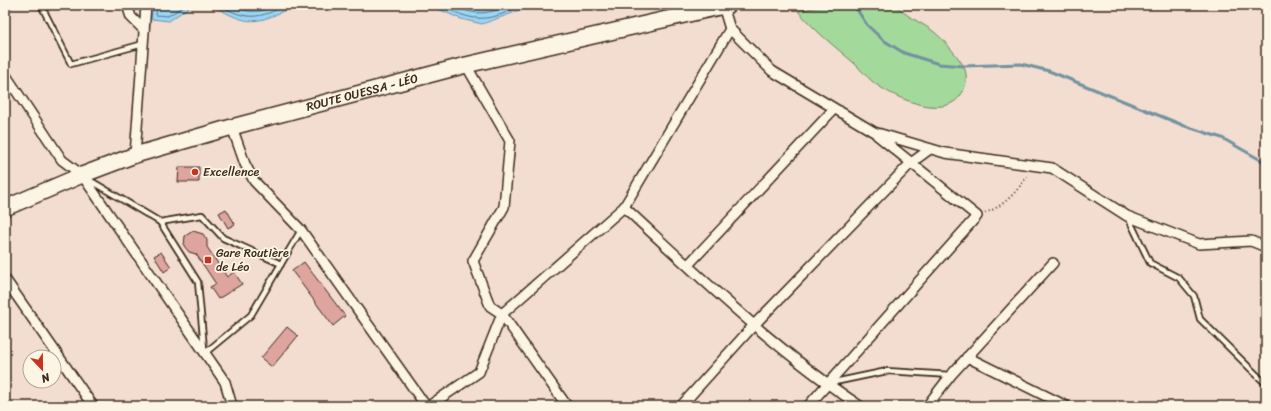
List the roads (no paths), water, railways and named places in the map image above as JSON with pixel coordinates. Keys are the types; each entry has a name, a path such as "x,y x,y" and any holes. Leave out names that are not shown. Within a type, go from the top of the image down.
{"main road":[{"name":"ROUTE OUESSA - LÉO","path":"5,208 82,175 135,155 232,127 466,65 726,6"}],"street":[{"path":"127,5 131,17 144,30"},
{"path":"135,155 146,5"},
{"path":"726,6 730,29 772,71 874,132 977,216 808,406"},
{"path":"232,127 245,164 254,181 301,230 428,406 478,372 502,314 624,207 730,29"},
{"path":"466,65 510,141 504,207 473,261 490,306 502,314 567,406"},
{"path":"5,74 62,160 82,175 225,382 232,406"},
{"path":"688,265 834,108"},
{"path":"874,132 945,153 1052,168 1127,216 1199,244 1251,241 1266,247"},
{"path":"681,406 753,326 911,162 930,149"},
{"path":"624,207 753,326 827,384 860,406"},
{"path":"927,406 951,376 1053,263"},
{"path":"5,279 92,406"},
{"path":"968,357 1066,406"}],"lane":[{"path":"41,5 71,64 143,44"},
{"path":"82,175 160,222 198,282 205,353"},
{"path":"160,222 202,215 223,238 281,264"},
{"path":"1127,216 1150,263 1179,278 1194,296 1200,319 1266,384"},
{"path":"205,353 251,315 301,230"},
{"path":"827,384 888,371 951,376"}],"water":[{"path":"153,5 192,5 169,21 151,19"},
{"path":"212,5 295,5 271,17 253,21 235,17"},
{"path":"429,5 528,5 524,9 482,24 461,19"}],"waterway":[{"path":"854,5 867,25 883,40 904,53 939,64 964,66 1021,64 1049,71 1185,126 1222,138 1266,163"}],"place":[{"name":"Excellence","path":"195,172"},
{"name":"Gare Routière de Léo","path":"208,260"}]}
